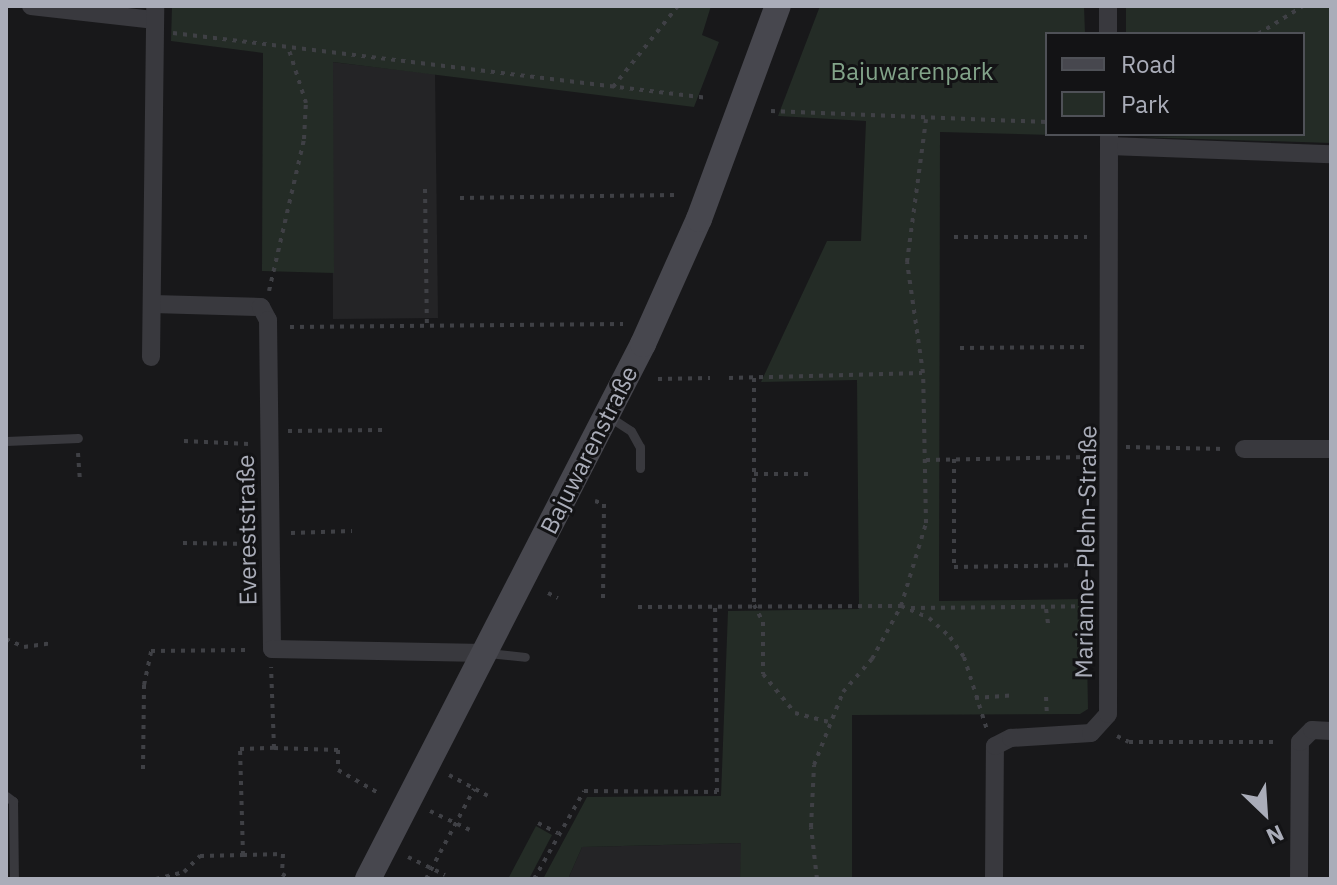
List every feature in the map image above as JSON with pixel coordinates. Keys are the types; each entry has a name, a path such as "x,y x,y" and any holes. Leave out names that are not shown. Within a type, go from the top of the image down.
{"main road":[{"name":"Bajuwarenstraße","path":"368,879 608,416 699,219 778,6"}],"street":[{"path":"31,6 153,19 151,357"},
{"path":"1108,6 1108,32"},
{"path":"1109,140 1331,154"},
{"name":"Marianne-Plehn-Straße","path":"1101,727 1108,714 1112,604 1109,140"},
{"path":"153,304 261,307"},
{"name":"Evereststraße","path":"261,307 268,320 272,649 484,653"},
{"path":"1244,449 1331,449"},
{"path":"994,879 995,746 1011,738 1091,733 1101,727"},
{"path":"1299,879 1302,738 1331,731"}],"lane":[{"path":"608,416 631,431 640,447 640,468"},
{"path":"6,441 78,438"},
{"path":"484,653 525,657"},
{"path":"6,796 13,801 14,879"}],"path":[{"path":"613,87 678,6"},
{"path":"1261,32 1303,6"},
{"path":"153,19 288,47 708,98"},
{"path":"261,307 275,275 304,139 306,103 288,47"},
{"path":"771,111 1045,122"},
{"path":"817,879 811,827 814,765 828,722 901,606 926,523 923,373 907,262 926,119"},
{"path":"425,189 427,326"},
{"path":"460,198 674,195"},
{"path":"954,237 1110,237"},
{"path":"283,327 623,324"},
{"path":"960,348 1111,347"},
{"path":"729,378 923,373"},
{"path":"658,379 710,378"},
{"path":"754,378 754,605 763,622 763,674 795,713 828,722"},
{"path":"184,441 382,430"},
{"path":"78,438 80,482"},
{"path":"926,460 1244,449"},
{"path":"954,459 954,567 1112,565"},
{"path":"754,474 812,474"},
{"path":"595,501 604,504 603,598"},
{"path":"183,543 352,531"},
{"path":"548,593 558,598"},
{"path":"638,607 754,605 1046,609 1112,604"},
{"path":"534,879 584,791 717,792 715,605"},
{"path":"901,606 929,618 950,637 964,657 975,698 995,746"},
{"path":"1046,609 1048,624"},
{"path":"6,639 24,647 53,643"},
{"path":"143,769 144,685 151,651 247,650"},
{"path":"270,674 274,748"},
{"path":"975,698 1014,695"},
{"path":"1101,727 1129,742 1302,738"},
{"path":"243,855 240,749 338,750 338,770 380,794"},
{"path":"449,775 488,796"},
{"path":"426,879 474,789"},
{"path":"430,811 470,830"},
{"path":"538,823 558,833"},
{"path":"156,879 184,872 200,856 283,854 282,874 291,879"},
{"path":"407,856 445,875"}],"shaded area":[{"path":"332,62 435,74 438,318 333,319"},
{"path":"742,843 740,879 568,879 582,847"}],"green space":[{"path":"172,6 711,6 702,35 719,42 694,107 333,62 334,273 262,271 263,53 171,41"},
{"name":"Bajuwarenpark","path":"820,6 1084,6 1085,32 1045,32 1045,135 940,132 939,601 1086,599 1088,709 1080,714 852,715 852,879 740,879 741,843 582,847 568,879 543,879 587,797 721,796 728,611 859,609 857,380 761,382 827,241 861,241 866,121 778,116"},
{"path":"1331,6 1331,143 1137,137 1305,136 1305,32 1126,32 1126,8"},
{"path":"536,826 552,835 529,879 508,879"}]}
